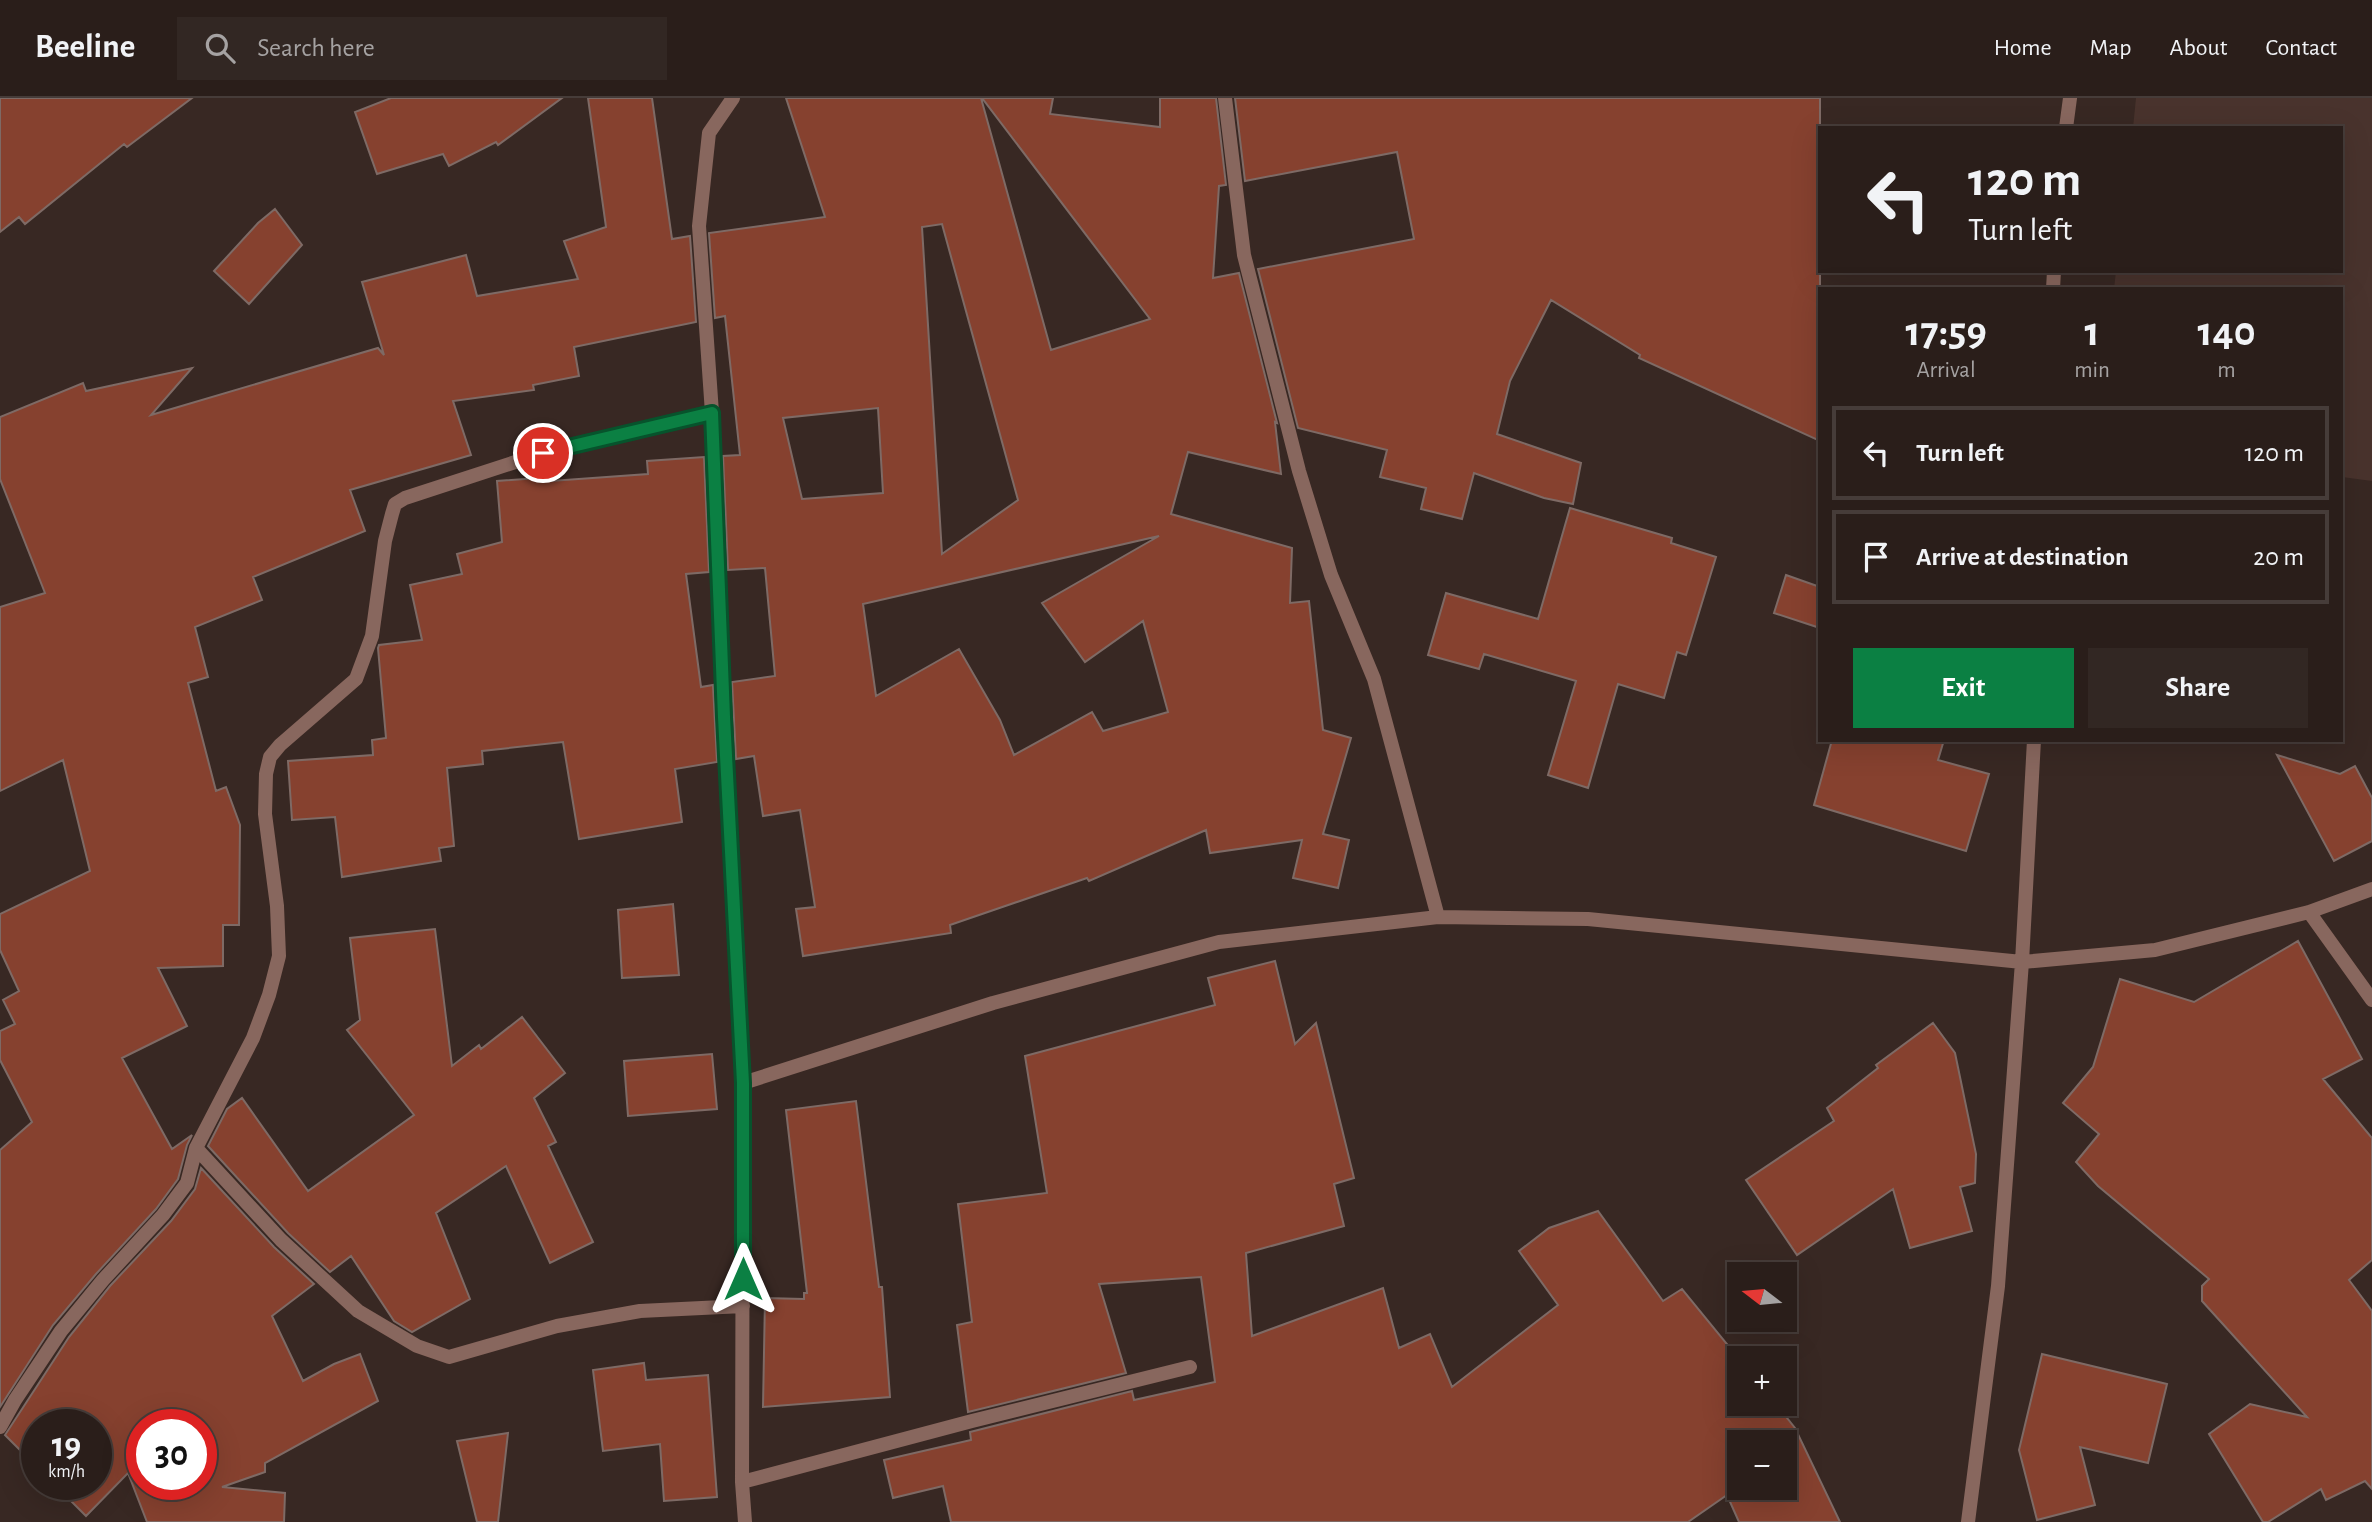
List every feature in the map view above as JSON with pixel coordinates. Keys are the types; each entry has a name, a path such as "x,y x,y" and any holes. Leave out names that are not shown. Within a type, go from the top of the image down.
{"street":[{"path":"733,98 709,133 699,226 712,413 743,1083 742,1482 745,1522"},
{"path":"1225,98 1244,256 1292,444 1331,575 1374,679 1437,917"},
{"path":"2066,126 2070,98"},
{"path":"0,1427 61,1331 103,1280 163,1215 187,1182 196,1148 254,1038 279,956 265,814 266,774 270,757 356,678 372,636 385,541 395,504 405,498 543,453 712,413"},
{"path":"1968,1522 1998,1286 2022,962 2034,742"},
{"path":"743,1083 992,1003 1219,942 1437,917 1588,919 2022,962 2155,950 2309,912 2372,889"},
{"path":"2309,912 2372,1000"},
{"path":"196,1148 281,1240 358,1311 416,1346 449,1357 557,1326 640,1311 743,1306"},
{"path":"742,1482 1190,1367"}],"shaded area":[{"path":"2136,98 2372,98 2372,481 2343,477 2343,287 2114,287 2116,273 2343,273 2343,126 2133,126"}],"building":[{"path":"0,98 192,98 127,147 124,144 25,224 19,217 0,232"},
{"path":"391,98 562,98 498,145 496,142 449,166 443,154 377,174 355,112"},
{"path":"588,98 652,98 672,239 690,236 696,322 574,347 579,376 533,385 534,390 453,401 471,455 350,490 365,531 253,577 262,600 195,627 208,677 188,683 216,791 226,787 240,825 239,925 223,925 223,966 158,968 187,1026 122,1058 172,1149 192,1135 178,1179 156,1209 53,1325 0,1407 0,1150 32,1122 0,1060 0,1031 15,1024 3,1000 19,991 0,950 0,914 90,871 63,760 0,791 0,607 45,593 0,479 0,417 83,383 86,391 192,368 151,415 378,348 384,355 362,282 466,255 477,296 578,279 564,241 606,227"},
{"path":"786,98 981,98 1051,350 1150,319 982,98 1053,98 1050,114 1160,127 1160,98 1216,98 1226,185 1219,186 1213,278 1239,273 1277,423 1275,422 1281,474 1188,452 1171,514 1292,548 1290,603 1309,601 1323,730 1351,738 1323,834 1349,840 1338,888 1293,878 1302,840 1210,853 1206,830 1089,881 1087,878 950,925 951,933 803,956 796,909 815,907 800,810 763,816 754,756 736,759 732,682 775,676 765,568 728,570 723,456 740,455 725,316 715,318 709,233 825,217","holes":["942,224 1018,500 942,554 922,227","878,408 883,493 802,499 783,418","1159,536 1042,603 1085,662 1143,621 1168,712 1103,731 1092,712 1014,755 1000,720 959,649 876,696 863,604"]},
{"path":"1235,98 1820,98 1818,440 1639,358 1640,355 1551,300 1510,381 1497,434 1581,463 1573,504 1544,498 1474,473 1462,519 1421,509 1426,488 1380,477 1387,450 1298,428 1258,269 1414,239 1397,152 1245,181"},
{"path":"275,209 302,245 249,304 214,271 258,223"},
{"path":"704,457 709,572 686,574 701,687 713,685 717,762 675,769 682,822 579,839 563,742 482,751 483,764 447,768 454,846 439,848 441,861 342,877 335,817 292,820 288,761 373,755 372,740 386,738 379,645 422,640 410,585 462,574 457,554 502,542 497,481 551,477 551,481 648,474 647,461"},
{"path":"1570,508 1672,538 1671,543 1716,557 1686,655 1677,652 1664,698 1618,684 1588,788 1548,775 1576,681 1484,654 1479,669 1428,655 1446,593 1538,619"},
{"path":"1786,575 1818,586 1818,627 1774,613"},
{"path":"1831,742 1943,742 1938,760 1989,774 1966,851 1814,805"},
{"path":"2277,755 2340,774 2355,766 2372,798 2372,841 2334,861"},
{"path":"673,904 679,975 622,978 618,910"},
{"path":"435,929 452,1066 479,1045 481,1049 522,1017 565,1073 534,1098 556,1142 548,1146 593,1242 550,1263 506,1166 436,1213 470,1299 412,1332 394,1321 351,1256 330,1272 288,1233 208,1146 227,1109 242,1098 308,1191 414,1115 347,1030 360,1020 350,938"},
{"path":"2298,941 2362,1059 2323,1079 2372,1138 2372,1260 2349,1280 2372,1311 2372,1489 2365,1481 2326,1500 2321,1489 2268,1522 2263,1522 2209,1434 2250,1404 2307,1417 2202,1301 2202,1286 2209,1279 2098,1186 2076,1162 2099,1134 2063,1103 2093,1067 2120,979 2194,1002"},
{"path":"1275,961 1295,1044 1316,1023 1354,1178 1334,1184 1344,1226 1246,1253 1252,1336 1383,1288 1399,1348 1430,1334 1452,1387 1558,1305 1519,1251 1549,1228 1598,1211 1663,1301 1682,1289 1729,1346 1727,1416 1786,1416 1796,1430 1727,1430 1727,1495 1688,1522 951,1522 943,1486 893,1498 884,1460 971,1440 970,1432 1132,1391 1134,1400 1215,1382 1201,1277 1099,1284 1126,1373 968,1412 957,1325 972,1322 958,1204 1047,1193 1025,1056 1215,1005 1208,978"},
{"path":"1933,1023 1955,1053 1976,1154 1975,1183 1960,1187 1972,1231 1910,1248 1893,1189 1797,1255 1746,1180 1834,1121 1827,1108 1878,1068 1876,1065"},
{"path":"712,1054 717,1109 628,1116 624,1061"},
{"path":"856,1101 879,1287 882,1287 890,1397 763,1407 765,1298 804,1299 804,1293 807,1293 786,1110"},
{"path":"201,1168 274,1247 314,1284 272,1316 303,1381 360,1354 378,1401 265,1463 265,1472 222,1487 285,1493 284,1522 147,1522 138,1500 217,1500 217,1409 126,1409 126,1475 112,1489 112,1409 22,1409 69,1337 110,1286 171,1221 195,1189"},
{"path":"2042,1354 2167,1384 2148,1463 2080,1447 2095,1505 2037,1520 2019,1450"},
{"path":"644,1363 646,1380 708,1375 717,1497 664,1501 660,1444 603,1451 593,1370"},
{"path":"21,1410 21,1451 5,1435"},
{"path":"1797,1432 1840,1522 1739,1522 1729,1500 1797,1500"},
{"path":"508,1433 498,1522 477,1522 457,1441"},
{"path":"70,1500 102,1500 86,1516"}],"route":[{"path":"543,453 712,413 743,1083 743,1279"}]}
